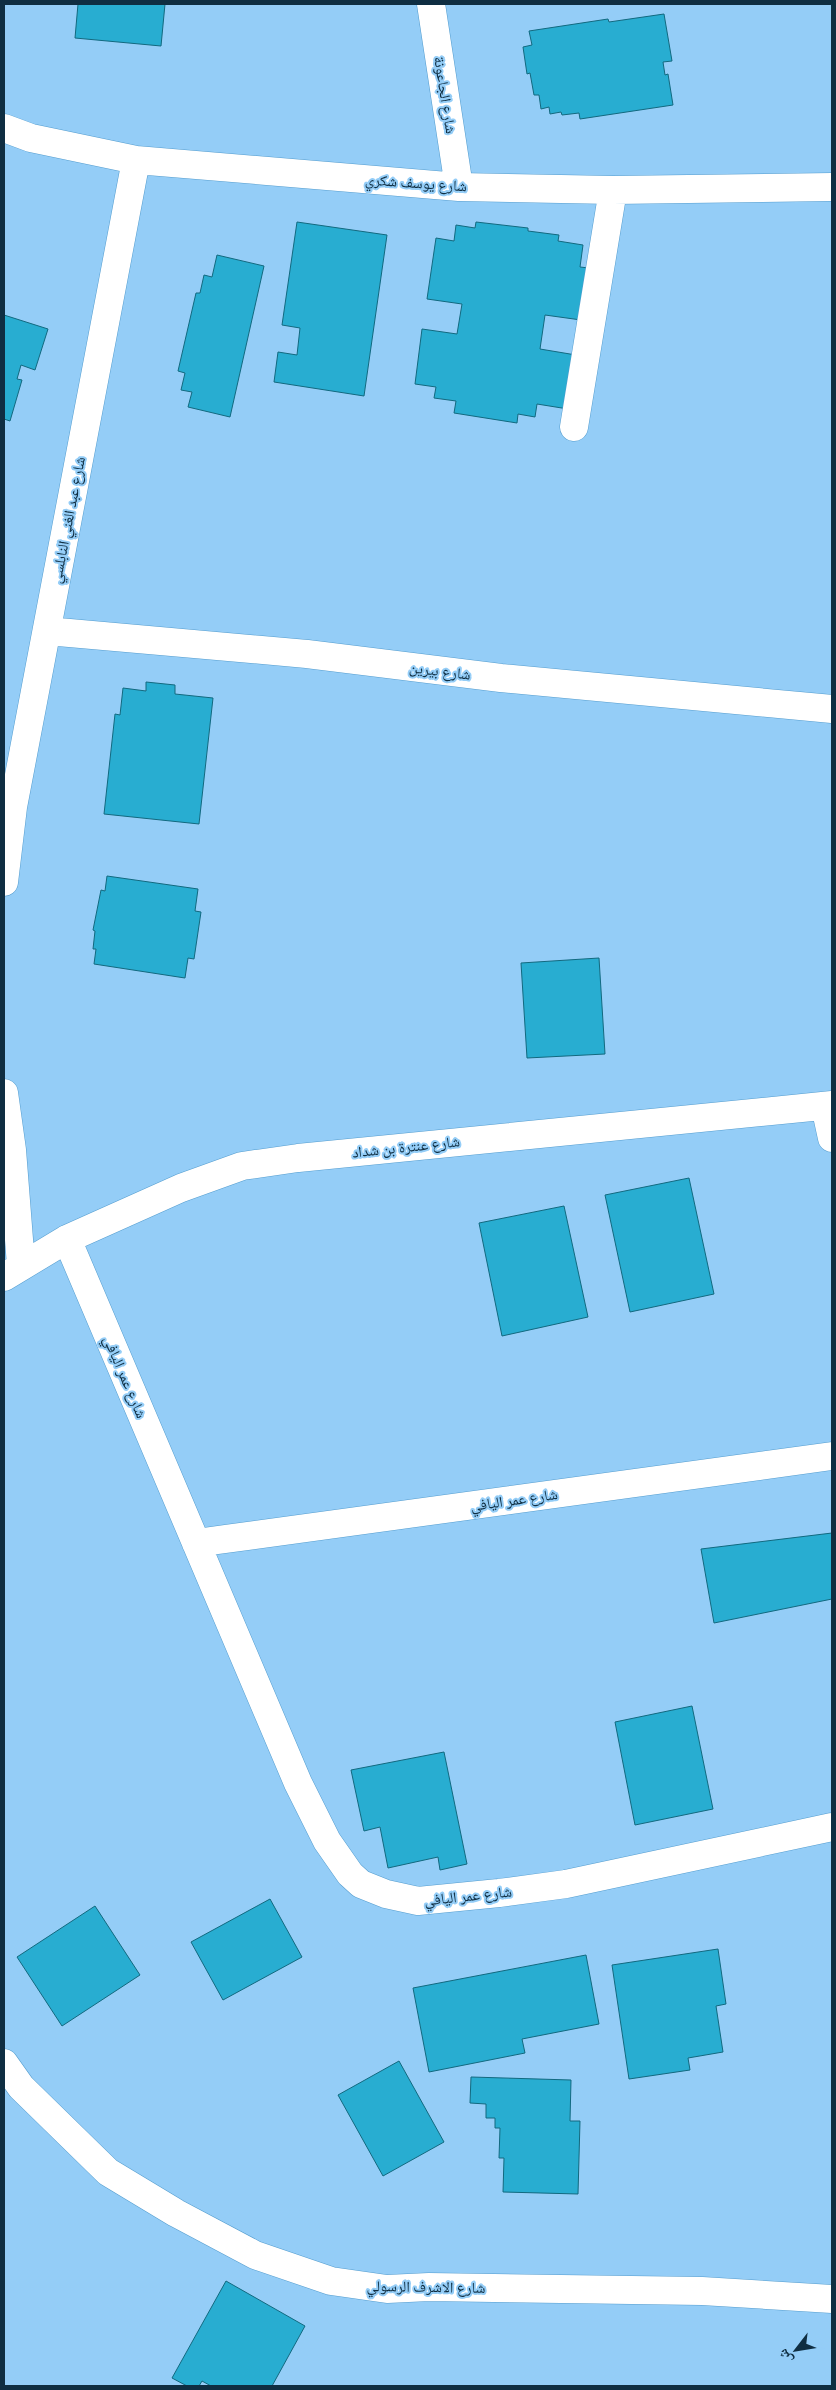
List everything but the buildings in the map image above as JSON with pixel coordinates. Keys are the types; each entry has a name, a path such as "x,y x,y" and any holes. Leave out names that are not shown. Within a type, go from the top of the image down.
{"street":[{"name":"شارع الجاعونة","path":"431,4 459,187"},
{"name":"شارع يوسف شكري","path":"4,128 31,138 136,160 459,187 613,190 832,187"},
{"name":"شارع عبد الغني النابلسي","path":"4,882 7,824 47,631 136,160"},
{"path":"574,427 613,190"},
{"name":"شارع بيرين","path":"47,631 307,654 501,678 832,709"},
{"path":"4,1093 12,1150 12,1271"},
{"path":"829,1106 832,1138"},
{"name":"شارع عنترة بن شداد","path":"12,1271 67,1239 181,1188 242,1166 298,1158 829,1106"},
{"name":"شارع عمر اليافي","path":"67,1239 298,1783 326,1841 350,1874 361,1884 386,1894 418,1901 499,1894 566,1884 832,1827"},
{"name":"شارع عمر اليافي","path":"196,1543 832,1456"},
{"name":"شارع الاشرف الرسولي","path":"4,2063 21,2087 108,2172 176,2213 255,2255 331,2281 387,2289 429,2287 702,2291 832,2299"}]}
